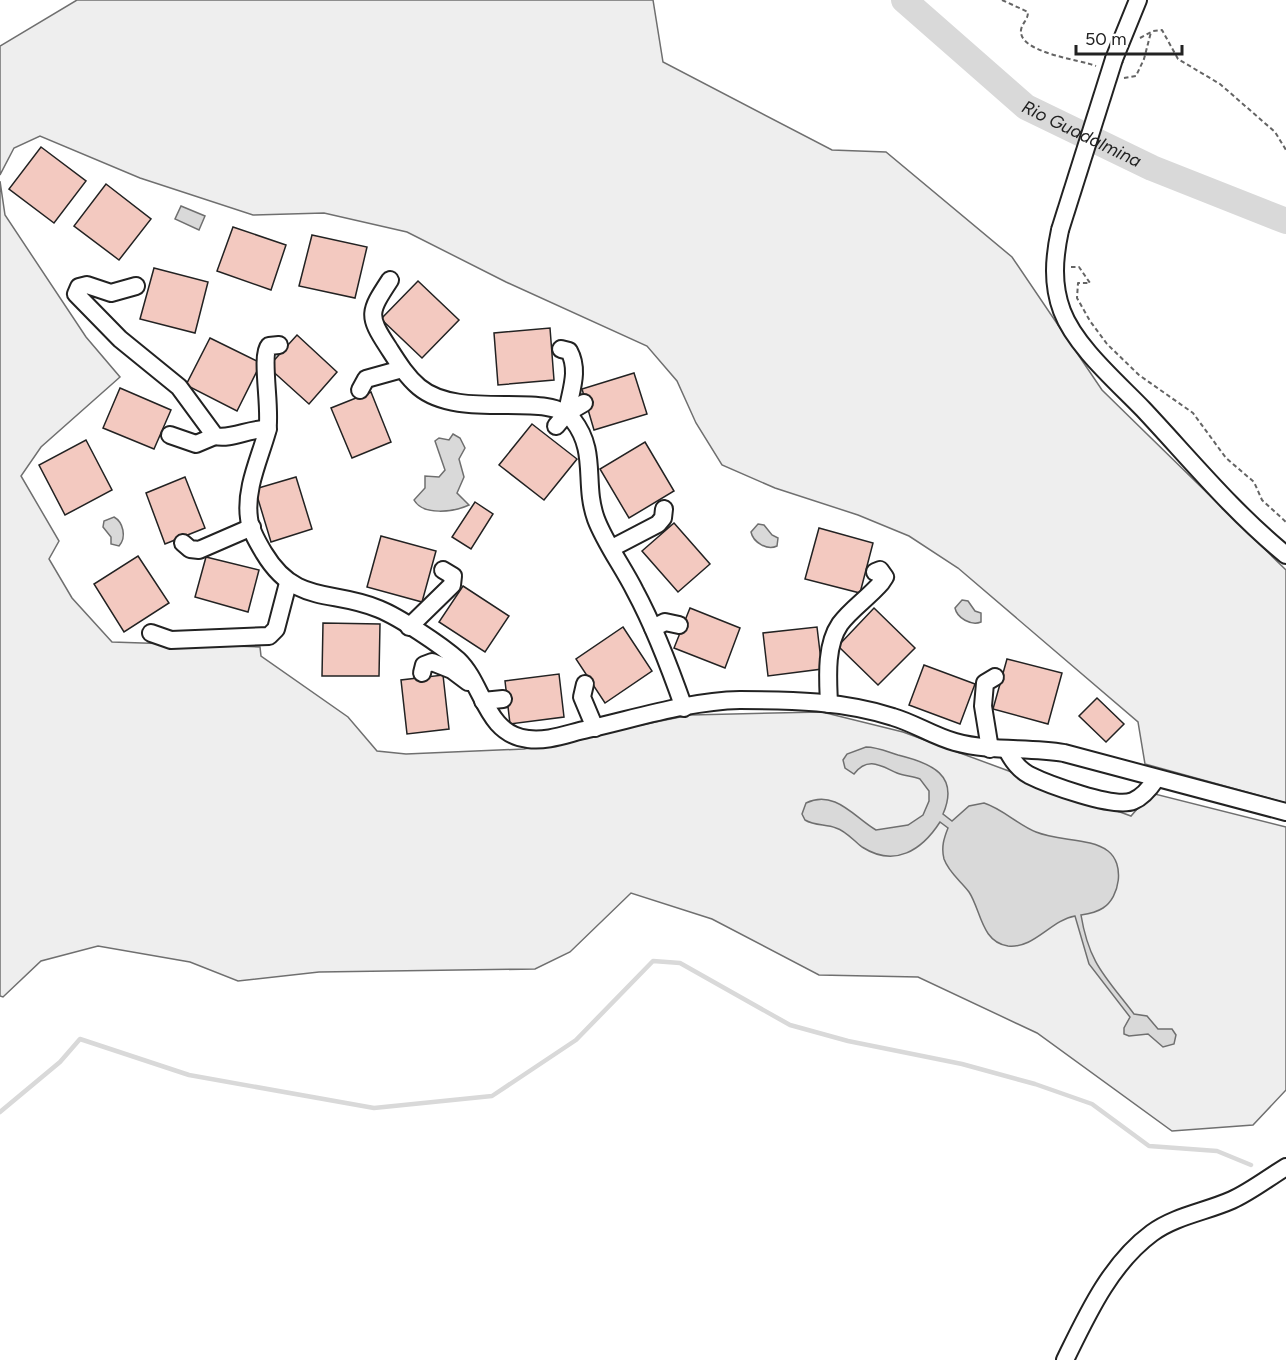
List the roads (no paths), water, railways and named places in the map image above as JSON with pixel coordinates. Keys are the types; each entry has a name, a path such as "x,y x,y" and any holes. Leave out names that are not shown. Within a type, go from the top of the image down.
{"street":[{"path":"1138,0 1111,67 1060,230 1054,278 1062,311 1070,326 1095,358 1250,522 1286,555"},
{"path":"389,280 373,305 372,315 378,335 402,369 419,387 442,400 473,406 558,407 567,413 586,439 590,461 589,482 596,519 653,628 684,708"},
{"path":"136,286 111,293 84,285 79,287 76,294 120,339 178,387 215,436"},
{"path":"279,345 269,345 264,354 269,406 268,429 250,492 249,519 273,567 288,583 344,606 379,609 459,661 480,694 487,711 504,731 528,739 552,737 684,708 736,700 829,704 893,717 953,742 999,750 1033,748 1064,753 1286,812"},
{"path":"561,349 569,351 573,362 574,384 567,413"},
{"path":"360,390 366,379 402,369"},
{"path":"556,426 567,413 584,403"},
{"path":"170,435 196,444 215,436 223,438 255,429 268,429"},
{"path":"612,548 661,520"},
{"path":"183,543 190,549 199,550 252,527"},
{"path":"409,627 448,594 454,579 449,571 443,570"},
{"path":"829,704 827,641 840,625 855,614 885,577 880,570 875,572"},
{"path":"152,633 171,640 269,636 276,629 288,583"},
{"path":"653,628 665,622 679,625"},
{"path":"422,673 424,664 432,662 452,670 480,694 503,699"},
{"path":"994,677 985,683 980,698 999,750 1027,774 1071,791 1117,802 1133,801 1140,797 1156,779"},
{"path":"585,684 582,697 595,728"},
{"path":"1065,1360 1086,1315 1131,1250 1153,1232 1173,1221 1232,1200 1286,1167"}],"waterway":[{"name":"Rio Guadalmina","path":"904,0 1026,107 1152,168 1286,221"},
{"path":"0,1112 60,1062 80,1039 189,1075 374,1108 492,1096 576,1040 653,961 680,963 790,1025 848,1041 962,1064 1035,1084 1092,1104 1149,1146 1217,1151 1251,1165"}]}
